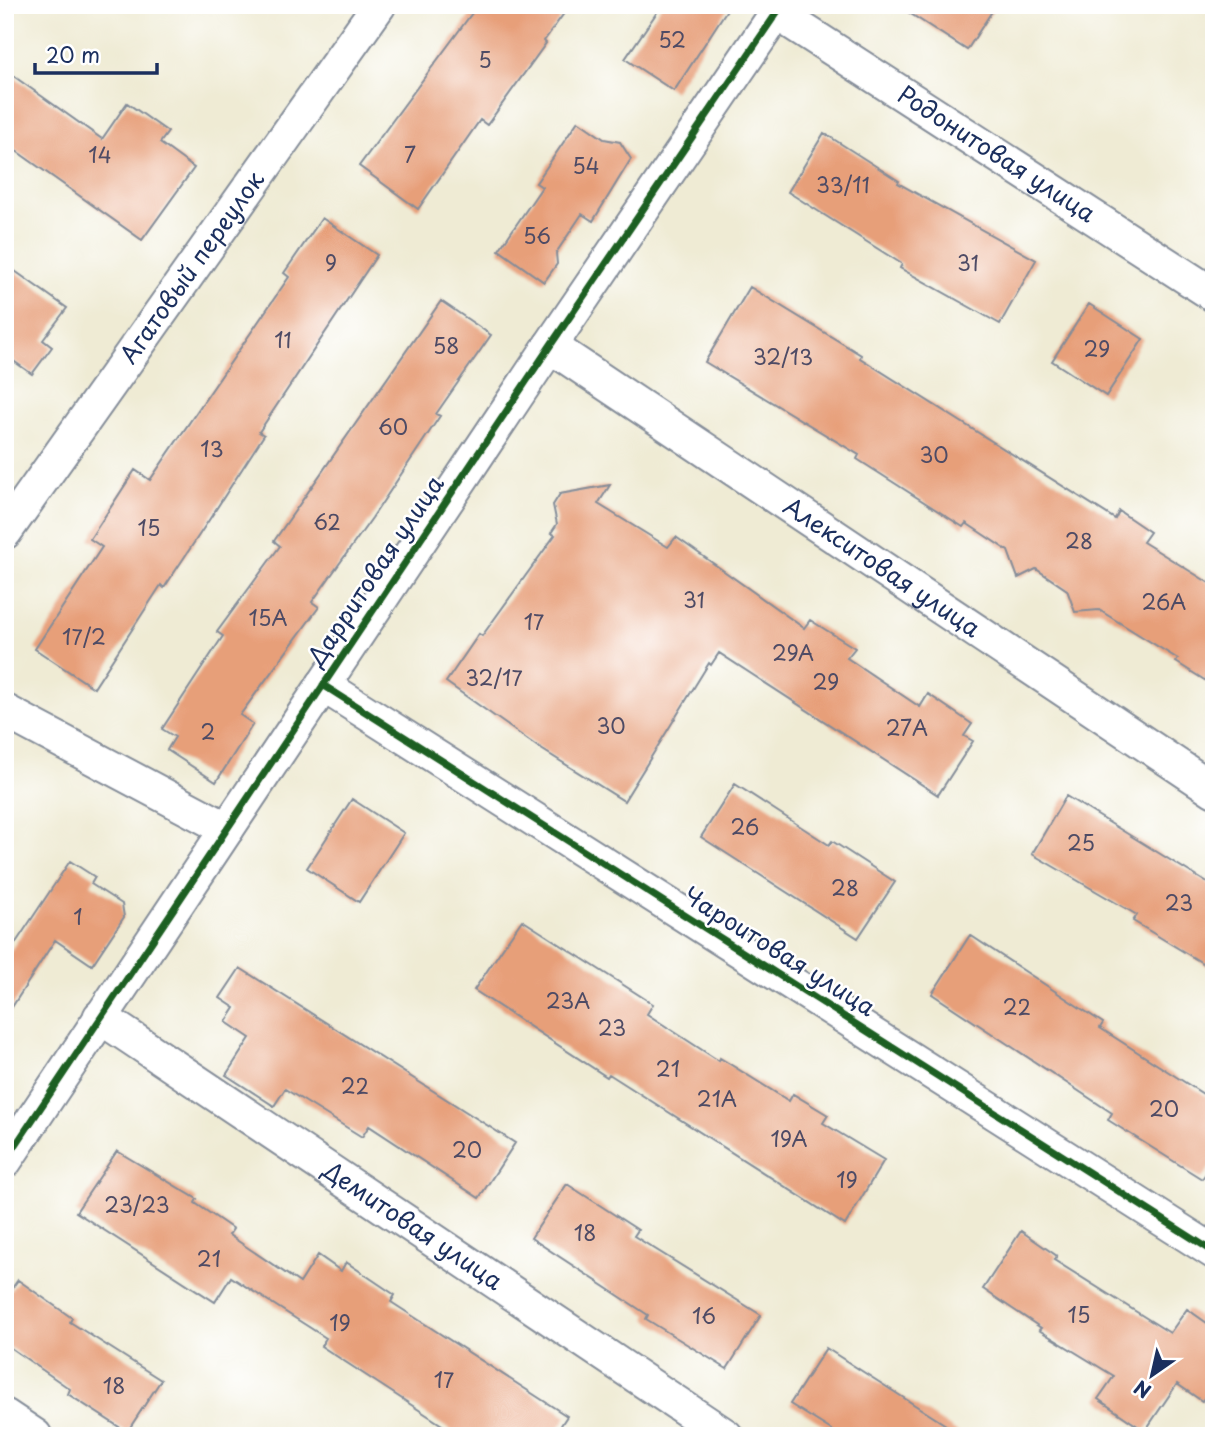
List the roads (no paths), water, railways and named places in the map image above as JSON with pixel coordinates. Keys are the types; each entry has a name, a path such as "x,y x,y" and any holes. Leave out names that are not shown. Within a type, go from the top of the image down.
{"street":[{"name":"Агатовый переулок","path":"5,532 379,5"},
{"name":"Родонитовая улица","path":"780,9 1214,295"},
{"name":"Дарритовая улица","path":"5,1161 550,346 780,9"},
{"name":"Алекситовая улица","path":"550,346 1214,790"},
{"name":"Чароитовая улица","path":"323,685 1214,1252"},
{"path":"5,711 227,829"},
{"name":"Демитовая улица","path":"100,1017 726,1436"},
{"path":"5,1416 35,1436"}]}
